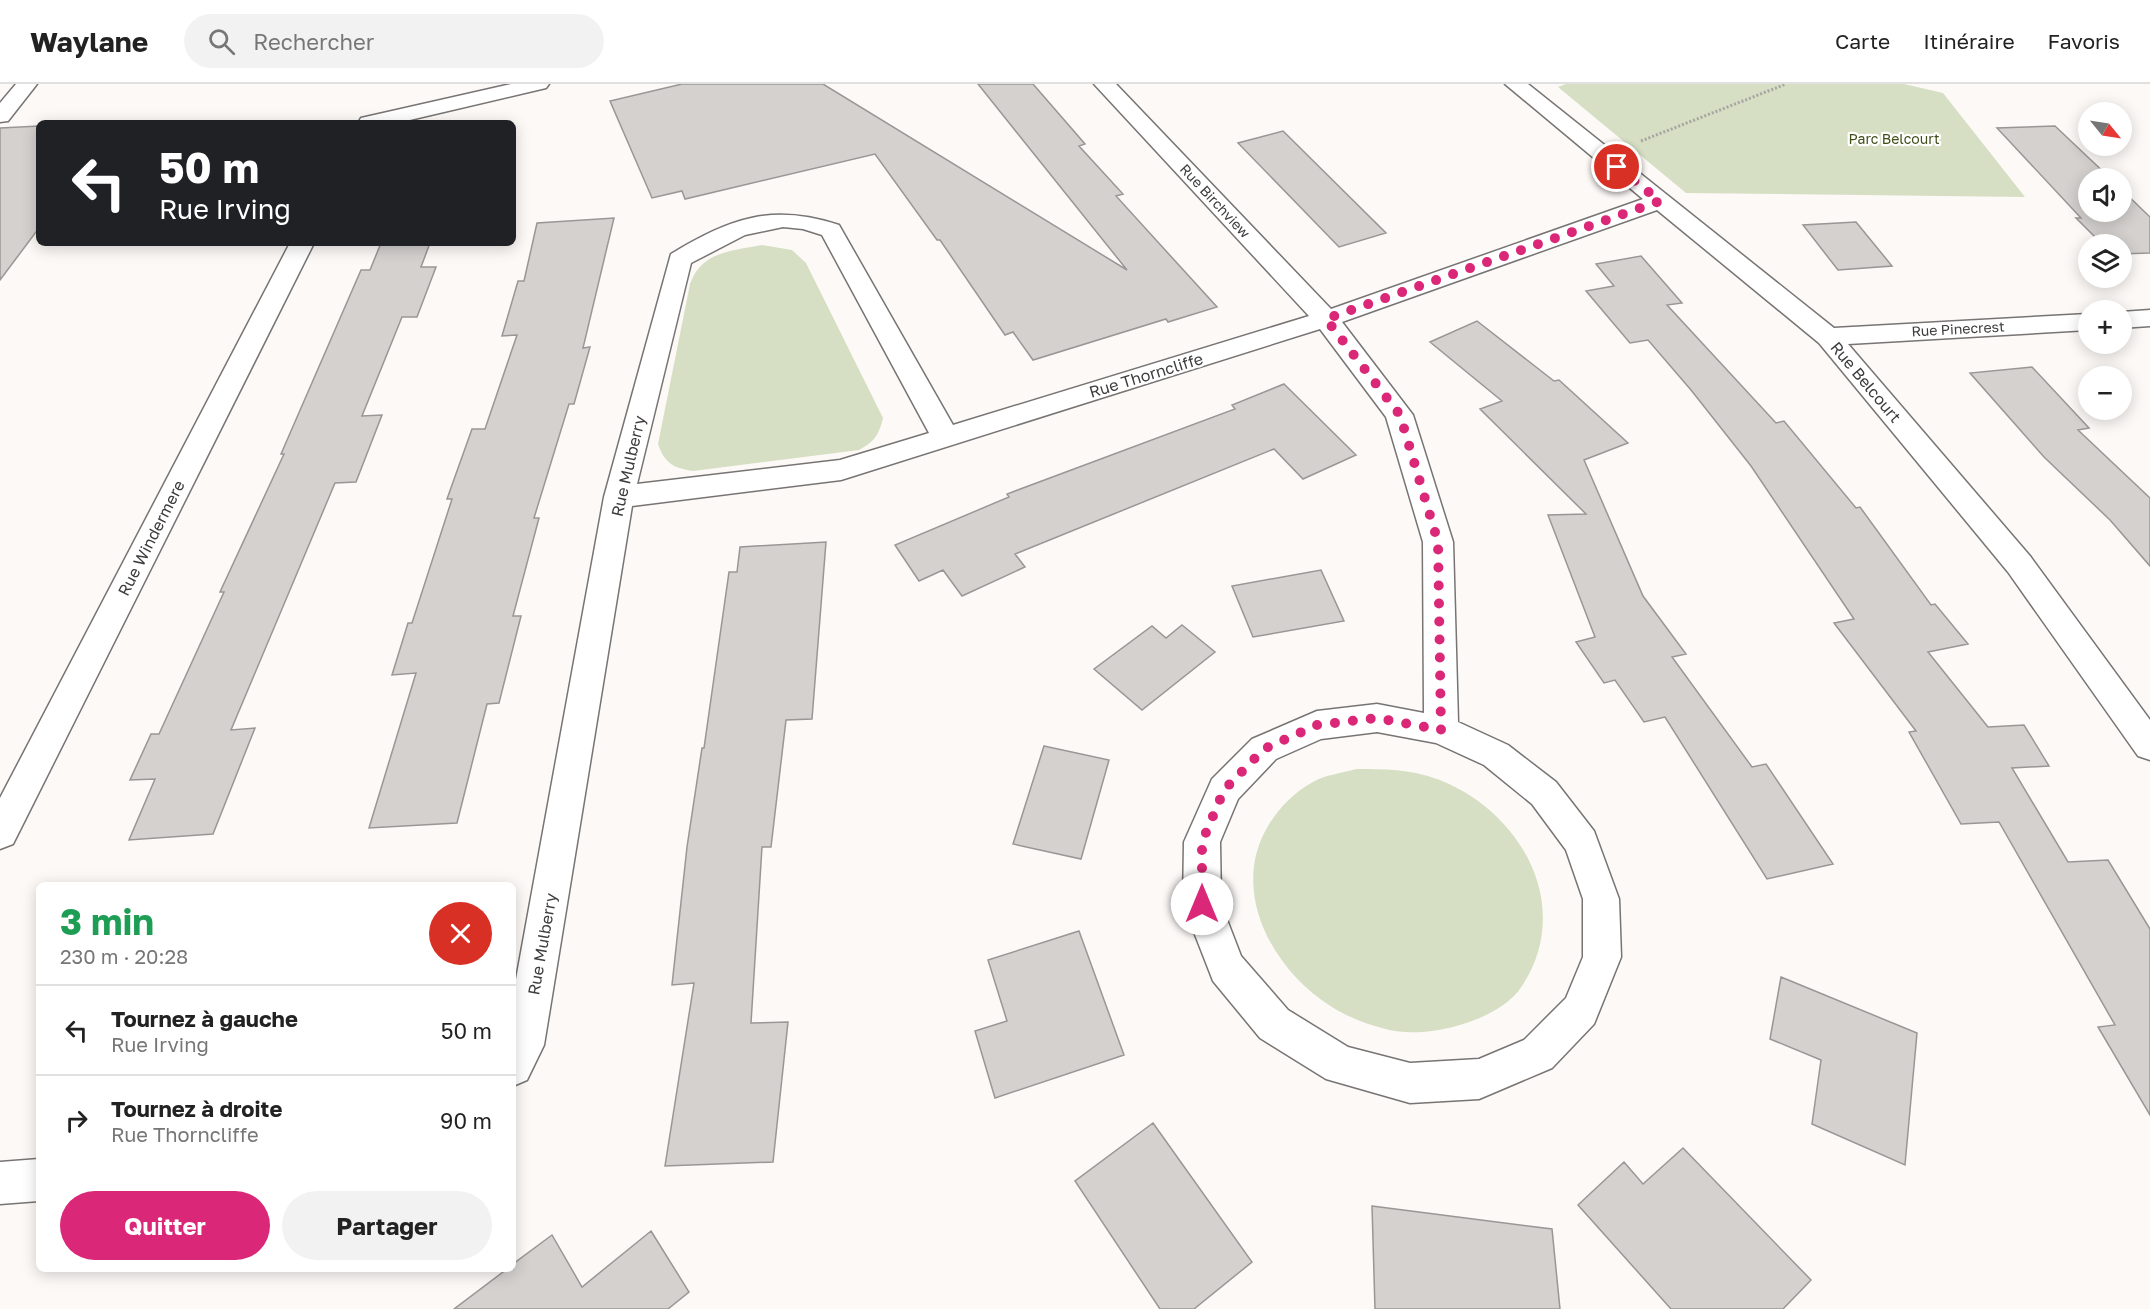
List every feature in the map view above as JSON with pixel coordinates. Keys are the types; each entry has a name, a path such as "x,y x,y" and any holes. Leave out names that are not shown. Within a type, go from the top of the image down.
{"street":[{"path":"0,116 27,84"},
{"path":"382,120 539,84"},
{"name":"Rue Birchview","path":"1104,84 1326,319 1400,415 1438,542 1441,730"},
{"name":"Rue Belcourt","path":"1515,84 1828,337 2019,564 2150,746"},
{"name":"Rue Thorncliffe","path":"619,497 841,470 1326,319 1660,201"},
{"name":"Rue Mulberry","path":"516,1060 524,1045 619,497 680,259 708,241 751,224 799,221 831,230 946,438"},
{"name":"Rue Windermere","path":"0,833 300,246"},
{"path":"2132,319 2150,318"},
{"name":"Rue Pinecrest","path":"1828,337 2078,323"},
{"path":"1377,718 1441,730 1496,755 1544,793 1581,843 1601,899 1602,957 1580,1011 1538,1054 1479,1079 1410,1083 1340,1065 1274,1024 1227,968 1202,904 1202,842 1224,790 1264,749 1317,725 1377,718"},
{"path":"0,1183 36,1180"}],"path":[{"path":"1603,156 1786,84"}],"green space":[{"name":"Parc Belcourt","path":"1566,84 1904,84 1943,93 2025,197 1686,193 1558,87"},
{"path":"762,245 792,250 806,263 883,418 880,429 869,444 859,450 693,471 680,468 667,461 658,444 690,284 702,265 719,254"},
{"path":"1356,769 1417,773 1437,779 1467,793 1493,813 1514,837 1530,864 1540,893 1543,924 1537,955 1517,993 1495,1010 1471,1021 1433,1031 1402,1032 1382,1028 1343,1014 1311,992 1292,973 1276,951 1263,927 1256,902 1253,877 1257,851 1268,826 1277,813 1306,786 1323,778"}],"building":[{"path":"682,84 823,84 1127,270 978,84 1033,84 1085,144 1079,146 1123,194 1116,196 1217,307 1168,322 1166,319 1033,360 1013,332 1005,335 940,240 937,240 875,154 685,199 682,191 652,198 610,101"},
{"path":"36,126 36,232 0,280 0,128"},
{"path":"2055,126 2078,148 2078,156 2087,156 2099,168 2078,168 2078,215 1997,128"},
{"path":"1283,131 1386,233 1339,247 1238,143"},
{"path":"2132,200 2150,217 2150,253 2132,254 2132,234 2092,234 2080,222 2132,222"},
{"path":"614,218 583,348 590,347 574,404 569,404 534,518 539,518 513,616 521,616 499,703 487,704 457,823 369,828 416,673 392,675 408,623 412,623 452,499 447,499 472,429 485,429 517,335 502,336 518,281 524,281 537,223"},
{"path":"1856,222 1892,266 1838,270 1803,225"},
{"path":"380,246 429,246 421,267 436,267 417,317 402,317 362,416 382,415 356,482 335,483 231,730 255,728 213,834 129,840 155,779 130,780 151,734 159,734 224,592 220,592 284,454 281,454 361,270 370,270"},
{"path":"1641,256 1682,303 1667,305 1776,423 1784,421 1856,508 1860,507 1931,605 1935,604 1968,644 1928,652 1988,727 2024,725 2049,766 2012,768 2068,862 2108,860 2150,929 2150,1115 2098,1027 2115,1025 1999,822 1961,824 1909,732 1916,731 1834,623 1854,619 1751,466 1648,340 1630,343 1586,291 1614,286 1596,264"},
{"path":"1477,321 1554,381 1559,380 1628,443 1584,460 1643,596 1686,654 1672,657 1752,767 1766,764 1833,864 1767,879 1665,717 1644,722 1615,680 1604,683 1576,642 1595,637 1548,515 1586,514 1480,409 1502,401 1430,342"},
{"path":"2032,367 2078,416 2078,420 2082,420 2089,428 2078,430 2150,498 2150,566 2110,520 2044,457 1970,373"},
{"path":"1284,384 1356,455 1303,479 1274,449 1015,554 1025,567 962,596 943,570 919,581 895,545 1009,497 1007,494 1235,409 1232,405"},
{"path":"826,542 812,719 786,720 771,847 762,847 751,1023 788,1022 773,1162 665,1166 694,983 672,985 687,847 702,748 704,748 729,572 737,572 740,547"},
{"path":"1321,570 1344,621 1253,637 1232,586"},
{"path":"1182,625 1215,652 1142,710 1094,669 1152,626 1166,638"},
{"path":"1044,746 1109,760 1081,859 1013,844"},
{"path":"1079,931 1124,1055 995,1098 975,1031 1007,1021 988,960"},
{"path":"1781,977 1917,1033 1905,1165 1812,1124 1821,1060 1770,1039"},
{"path":"1153,1123 1252,1262 1194,1309 1160,1309 1075,1181"},
{"path":"1683,1148 1811,1280 1783,1309 1671,1309 1578,1205 1624,1162 1643,1184"},
{"path":"1372,1206 1552,1229 1560,1309 1375,1309"},
{"path":"651,1231 689,1292 668,1309 454,1309 503,1272 516,1272 516,1262 552,1235 582,1287"}],"route":[{"path":"1202,904 1202,842 1224,790 1264,749 1317,725 1377,718 1441,730 1438,542 1400,415 1326,319 1660,201 1617,167"}]}
